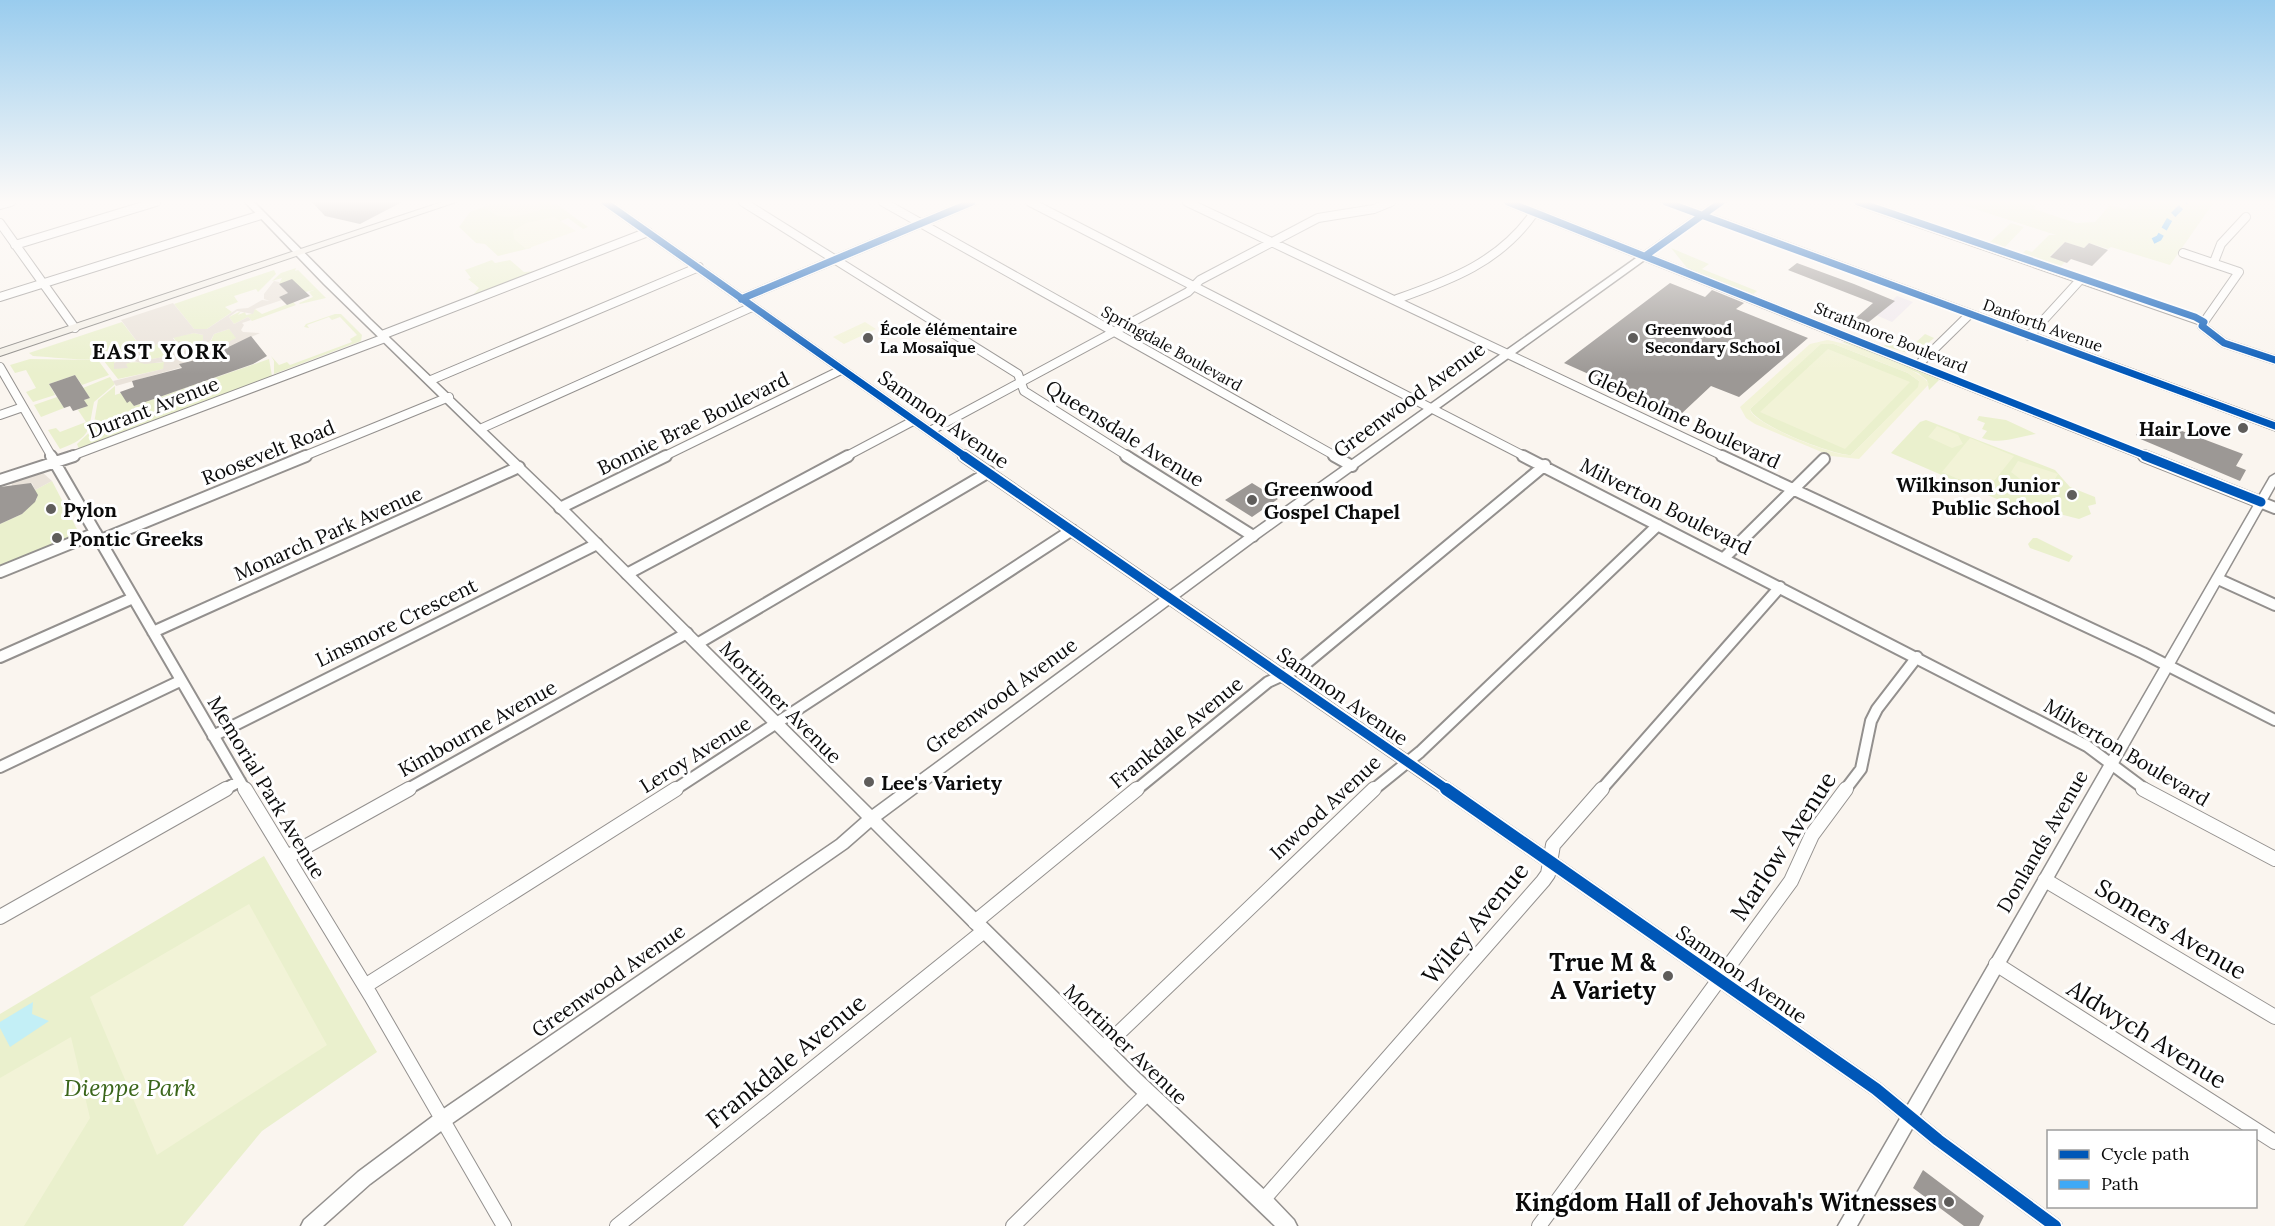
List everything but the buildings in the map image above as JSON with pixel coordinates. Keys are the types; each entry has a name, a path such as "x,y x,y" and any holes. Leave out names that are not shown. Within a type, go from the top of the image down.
{"main road":[{"path":"0,353 283,259"},
{"name":"Danforth Avenue","path":"1820,259 2275,426"}],"street":[{"path":"25,259 75,328"},
{"path":"0,297 121,259"},
{"name":"Mortimer Avenue","path":"304,259 449,397 692,638 869,819 1147,1094 1263,1200 1288,1226"},
{"name":"Durant Avenue","path":"0,480 384,337 580,259"},
{"name":"Sammon Avenue","path":"688,259 841,370 1171,597 1876,1089 1909,1118 2055,1226"},
{"name":"Springdale Boulevard","path":"985,259 1352,466"},
{"name":"Milverton Boulevard","path":"1142,259 1545,465 2086,746 2111,763 2136,785 2275,859"},
{"path":"930,431 1155,310 1200,280 1241,259"},
{"name":"Glebeholme Boulevard","path":"1309,259 1398,299 1509,353 1520,361 2166,666 2275,720"},
{"path":"1398,299 1460,276 1490,259"},
{"name":"Greenwood Avenue","path":"310,1226 364,1178 442,1119 842,844 869,819 1253,536 1640,259"},
{"name":"Strathmore Boulevard","path":"1653,259 2275,508"},
{"path":"2024,259 2204,322"},
{"path":"2204,259 2239,272 2204,322 2202,326 2204,330 2218,340 2275,360"},
{"path":"741,298 834,260"},
{"name":"Queensdale Avenue","path":"834,260 1018,374 1024,391 1253,536"},
{"path":"430,380 699,267"},
{"path":"2029,336 2081,279"},
{"path":"480,429 752,307"},
{"path":"1919,364 1970,314"},
{"name":"Memorial Park Avenue","path":"0,367 180,681 365,986 504,1226"},
{"name":"Bonnie Brae Boulevard","path":"560,508 841,370"},
{"name":"Roosevelt Road","path":"0,572 98,536 449,397"},
{"path":"0,415 23,407"},
{"path":"627,574 913,420"},
{"path":"1724,558 1824,459"},
{"name":"Frankdale Avenue","path":"617,1226 979,926 1268,682 1303,666 1545,465"},
{"name":"Monarch Park Avenue","path":"153,632 519,467"},
{"name":"Kimbourne Avenue","path":"287,857 692,638 989,472"},
{"name":"Donlands Avenue","path":"1846,1226 2275,477"},
{"name":"Inwood Avenue","path":"1102,1049 1391,773 1420,752 1658,525"},
{"name":"Leroy Avenue","path":"365,986 777,725 1072,530"},
{"name":"Linsmore Crescent","path":"213,736 597,544"},
{"path":"2217,579 2275,605"},
{"name":"Wiley Avenue","path":"1263,1200 1543,881 1553,845 1780,587"},
{"path":"0,657 133,598"},
{"name":"Marlow Avenue","path":"1539,1226 1791,881 1812,835 1861,769 1871,721 1877,709 1917,657"},
{"path":"0,767 180,681"},
{"path":"0,917 240,781"},
{"name":"Somers Avenue","path":"2045,880 2275,1017"},
{"name":"Aldwych Avenue","path":"1996,964 2256,1130"},
{"path":"1013,1226 1147,1094"},
{"name":"Aldwych Avenue","path":"2257,1131 2275,1142"}],"shaded area":[{"path":"274,281 279,282 288,293 279,297 282,300 255,309 253,314 237,311 229,317 234,324 248,317 251,320 242,323 244,325 241,330 260,333 194,363 191,360 180,364 182,367 116,386 113,381 163,369 164,362 145,364 134,361 126,364 128,368 114,369 114,363 121,359 124,362 132,359 134,353 141,347 121,320 173,303 194,329 207,329 237,309 248,308 262,300 270,301 264,299 264,294","holes":["229,329 236,338 207,353 199,350 211,340 214,334","194,333 203,335 203,340 184,351 180,341 176,342 173,338","164,341 167,345 165,346 174,355 152,359 144,357 147,349"]},
{"path":"1897,296 1913,302 1892,322 1876,315"},
{"path":"42,472 52,481 35,490 32,483 11,488 12,484 8,482"}],"green space":[{"path":"1680,259 1698,259 1709,264 1702,269 1757,291 1753,294 1688,269"},
{"path":"2036,259 2058,259 2065,262 2059,268"},
{"path":"2151,259 2174,259 2170,265"},
{"path":"492,260 495,263 510,260 524,272 537,271 473,295 479,288 468,279 471,278 465,270"},
{"path":"296,268 295,271 298,270 326,298 300,304 313,297 309,292 314,290 306,292 279,284 282,278 272,281 281,273"},
{"path":"274,270 276,274 258,292 256,289 234,296 238,302 225,307 232,312 207,329 194,329 174,304"},
{"path":"293,302 296,305 252,321 248,317 234,324 229,317 241,311 238,315 245,312 246,315 251,314 255,309 262,314"},
{"path":"335,314 341,314 362,335 361,341 274,374 274,361 271,356 279,365 287,362 290,365 352,342 350,339 357,335 340,317 332,320 329,317 307,325 309,328 304,327 306,324"},
{"path":"122,322 141,347 130,356 82,359 33,356 29,353"},
{"path":"865,322 876,329 844,344 833,337"},
{"path":"229,329 237,338 207,354 199,350 211,341 214,334"},
{"path":"194,333 203,335 203,340 183,351 173,337"},
{"path":"1925,334 1934,338 1915,355 1884,346 1889,342 1910,348"},
{"path":"164,340 175,355 152,359 144,357 147,349"},
{"path":"1827,340 1865,351 1912,370 1929,384 1859,459 1831,456 1755,424 1746,418 1740,407 1810,344","holes":["1821,344 1834,344 1908,373 1919,381 1918,387 1851,455 1829,451 1782,432 1757,418 1750,409"]},
{"path":"1848,341 1937,376 1939,380 1929,390 1927,380 1918,373 1842,342"},
{"path":"1820,344 1834,344 1908,373 1919,381 1919,387 1851,455 1828,450 1779,431 1755,416 1750,409"},
{"path":"1828,349 1910,382 1845,449 1760,412"},
{"path":"30,359 98,360 109,375 82,385 75,375 49,384 55,395 33,402 26,392 36,388 26,370 15,373 10,365"},
{"path":"119,359 114,363 127,367 125,364 164,362 164,369 118,379 104,361"},
{"path":"269,359 272,376 79,449 77,444 93,429 98,400 115,386 115,395 121,393 127,402 131,401 134,406"},
{"path":"110,377 115,384 94,402 87,432 78,441 60,449 48,430 56,428 60,432 86,422 78,410 87,406 84,400 90,398 83,388"},
{"path":"57,397 64,408 41,417 34,405"},
{"path":"1979,416 2006,420 2036,434 2002,441 1982,438 1987,431 1982,429 1985,423 1977,420"},
{"path":"1926,420 2055,470 2070,487 2095,497 2096,504 2088,506 2091,514 2079,519 2040,509 2035,513 2029,513 1891,453 1920,422"},
{"path":"1937,426 1958,435 1963,444 1952,448 1928,437"},
{"path":"1970,438 2014,456 1986,491 1942,472"},
{"path":"2018,461 2058,474 2050,487 2028,485 2011,472"},
{"path":"52,481 78,531 64,540 0,566 0,524 22,514 37,499 35,490"},
{"path":"2033,538 2073,556 2069,562 2030,548 2028,544"},
{"name":"Dieppe Park","path":"264,856 377,1052 262,1131 183,1226 0,1226 0,1014"},
{"path":"249,904 327,1045 157,1155 90,997"},
{"path":"71,1037 90,1118 24,1226 0,1226 0,1078"}],"water":[{"path":"33,1002 32,1014 49,1021 10,1047 0,1028 0,1022"}],"cycle path":[{"path":"685,259 913,421 1171,597 1876,1089 1938,1140 2055,1226"},
{"path":"741,299 836,259"},
{"path":"1652,259 2261,502"},
{"path":"1822,259 2275,426"},
{"path":"2026,259 2195,317 2204,322 2202,326 2207,332 2224,343 2275,360"}],"place":[{"name":"École élémentaire La Mosaïque","path":"868,338"},
{"name":"Greenwood Secondary School","path":"1633,338"},
{"name":"Hair Love","path":"2243,428"},
{"name":"Wilkinson Junior Public School","path":"2072,495"},
{"name":"Greenwood Gospel Chapel","path":"1252,500"},
{"name":"Pylon","path":"51,509"},
{"name":"Pontic Greeks","path":"57,538"},
{"name":"Lee's Variety","path":"869,782"},
{"name":"True M & A Variety","path":"1668,976"},
{"name":"Kingdom Hall of Jehovah's Witnesses","path":"1949,1202"}],"district":[{"name":"EAST YORK","path":"160,351"}]}
